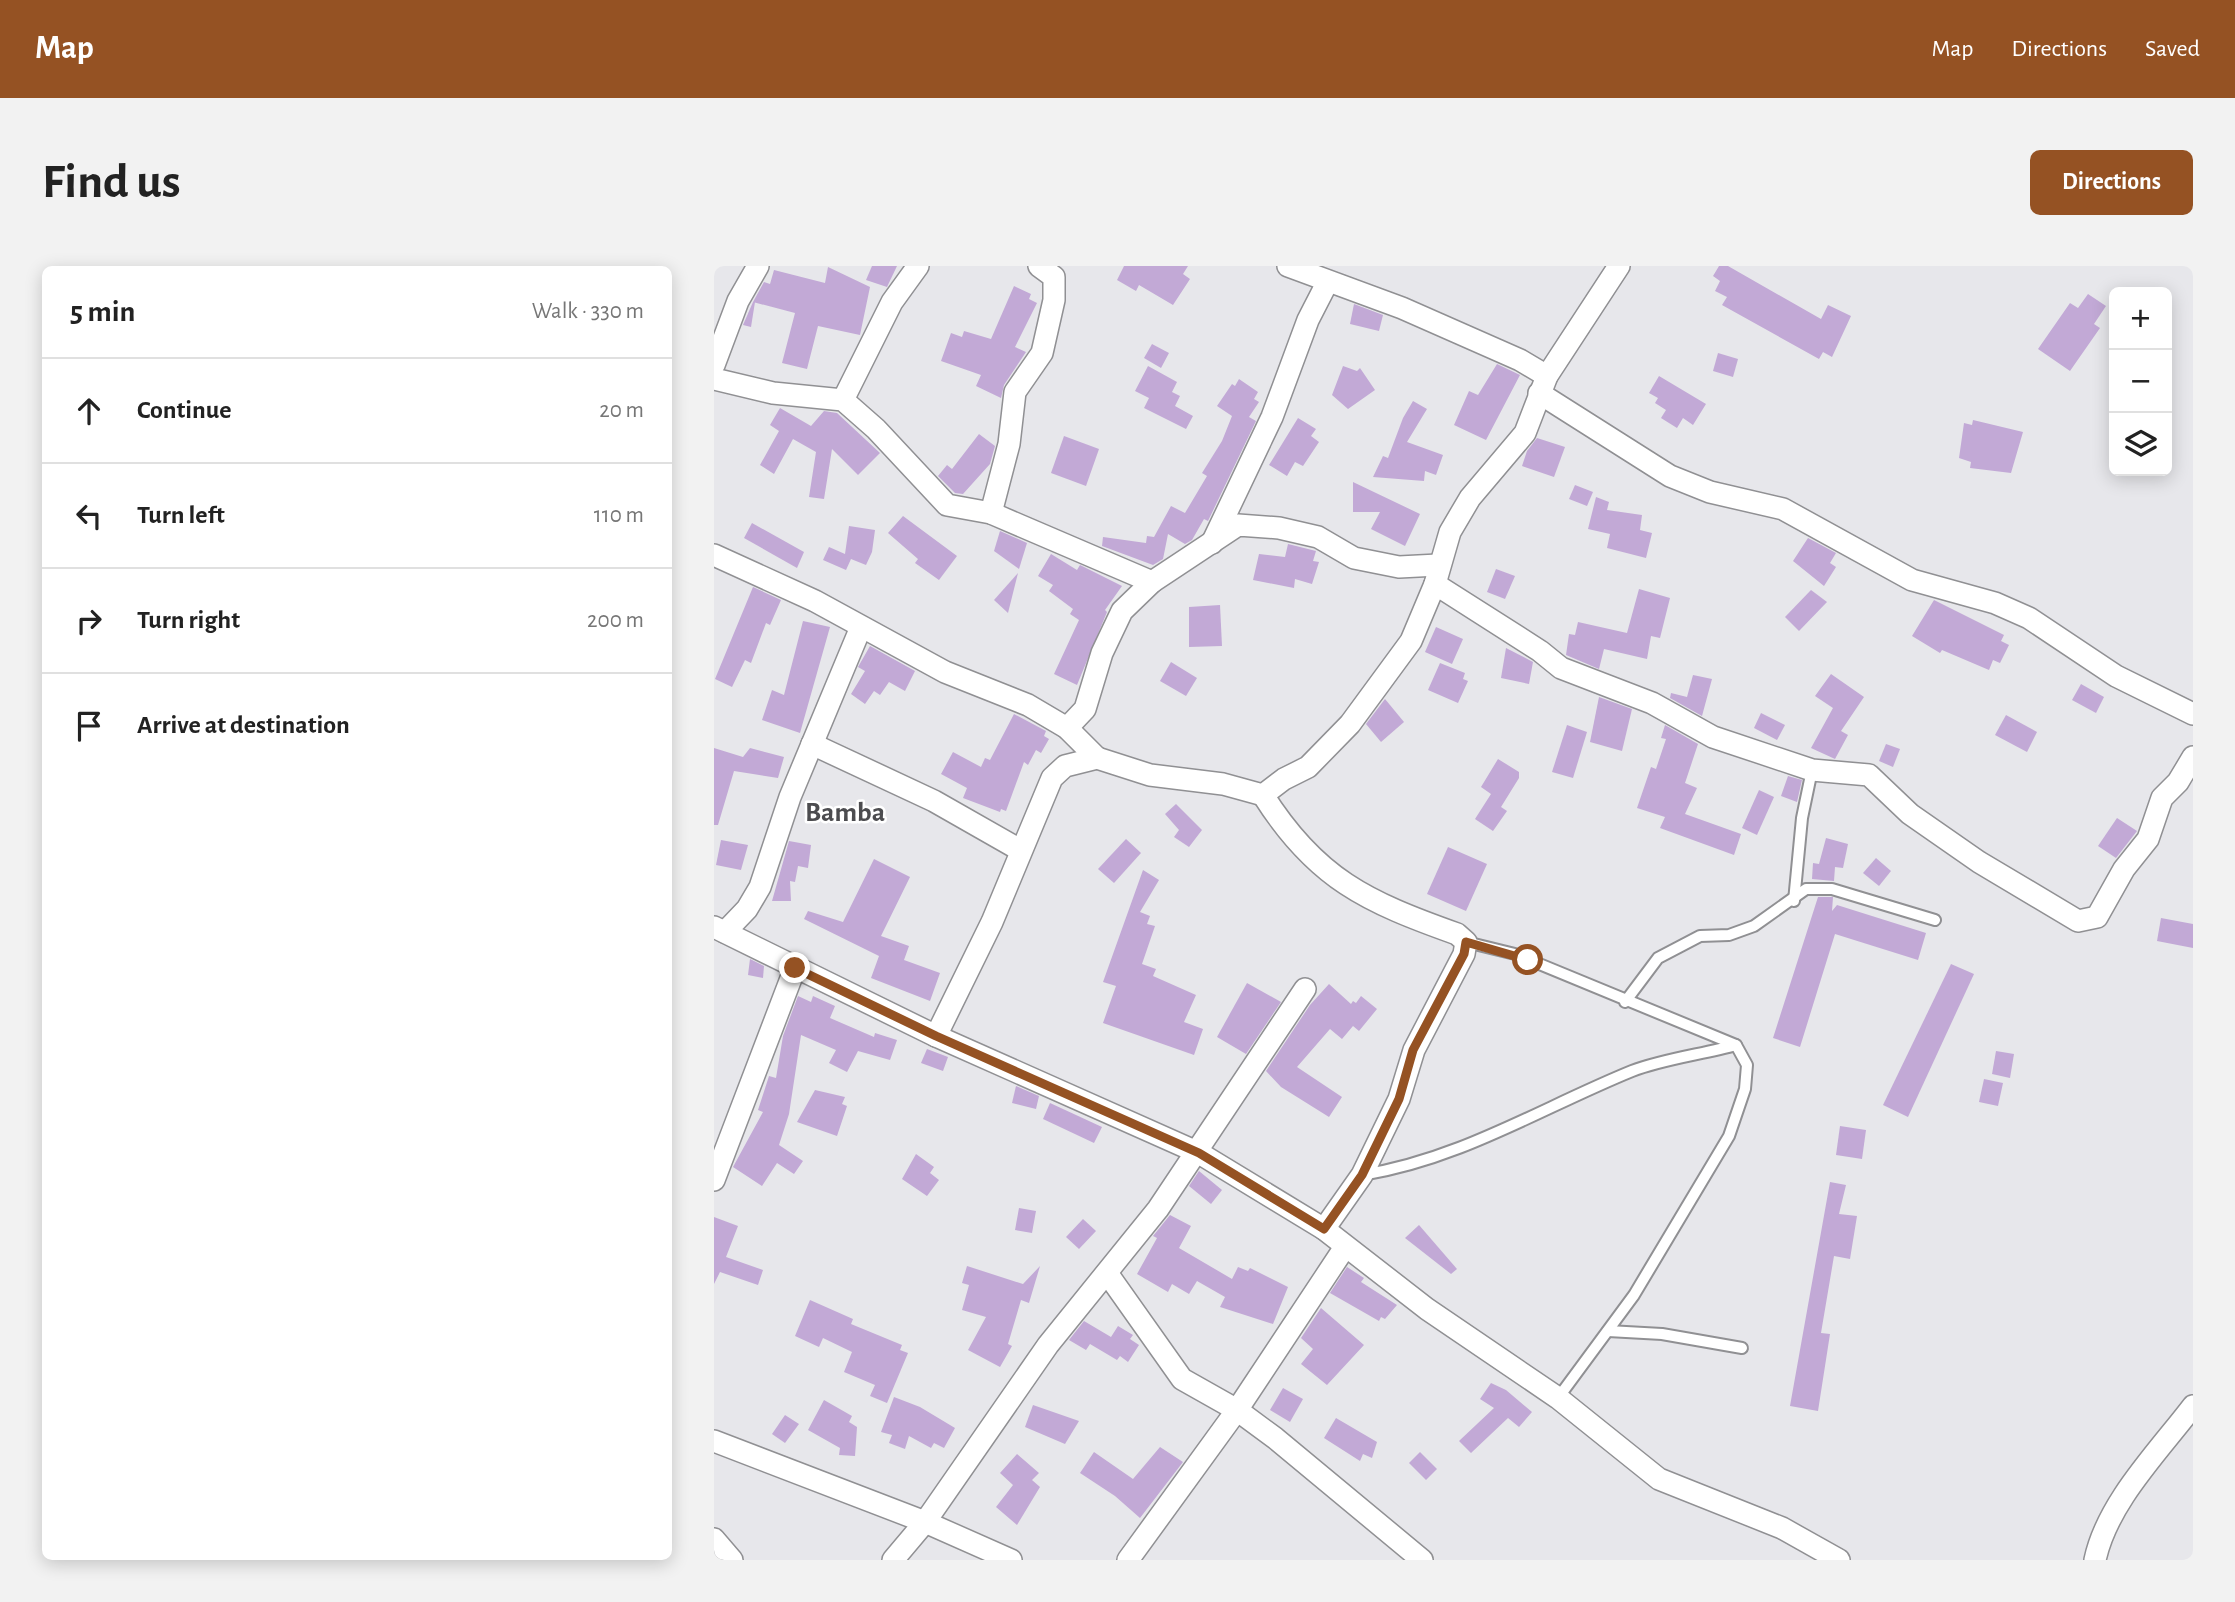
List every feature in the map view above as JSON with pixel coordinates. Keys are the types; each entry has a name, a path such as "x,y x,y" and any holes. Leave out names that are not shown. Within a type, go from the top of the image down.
{"street":[{"path":"714,365 738,302 758,266"},
{"path":"843,400 892,302 918,266"},
{"path":"991,513 1009,444 1015,392 1042,353 1054,300 1054,277 1039,266"},
{"path":"1289,266 1327,283 1402,308 1520,360 1543,384 1670,476 1710,492 1783,509 1912,580 1994,603 2029,618 2116,676 2193,714"},
{"path":"1264,795 1284,779 1308,767 1350,724 1411,641 1450,532 1470,498 1525,433 1543,384 1619,266"},
{"path":"1212,545 1272,417 1308,320 1327,283"},
{"path":"714,380 773,393 843,400 876,429 947,505 991,513 1152,582"},
{"path":"1068,728 1085,709 1102,653 1122,611 1152,582 1212,545 1238,525 1279,528 1318,537 1354,558 1437,574 1561,668 1652,703 1713,737 1812,770 1869,775 1910,814 1979,862 2078,921 2096,917 2102,910 2124,869 2148,839 2162,798 2178,782 2193,757"},
{"path":"714,555 815,601 945,672 1028,705 1068,728 1097,758 1150,775 1223,784 1264,795 1287,833 1343,885 1390,911 1457,934 1466,942 1464,954 1413,1050 1399,1099 1362,1175 1324,1229"},
{"path":"861,627 790,797 761,887 747,909 719,930 936,1036 1199,1153 1324,1229 1427,1309 1558,1398 1659,1479 1782,1528 1839,1560"},
{"path":"812,744 934,802 1020,850"},
{"path":"936,1036 992,922 1052,778 1065,766 1097,758"},
{"path":"714,1180 795,968"},
{"path":"893,1560 925,1522 1048,1345 1199,1153 1305,989"},
{"path":"1128,1560 1237,1410 1345,1247"},
{"path":"1107,1273 1182,1379 1237,1410 1396,1552 1422,1560"},
{"path":"2095,1560 2098,1544 2122,1499 2193,1406"},
{"path":"714,1441 925,1522 1011,1560"},
{"path":"714,1539 732,1560"}],"lane":[{"path":"1794,901 1802,818 1812,770"},
{"path":"1625,1002 1658,958 1700,936 1729,935 1754,926 1794,901 1806,889 1832,889 1935,920"},
{"path":"1466,942 1514,954 1625,1002 1737,1045 1747,1065 1745,1089 1729,1136 1634,1295 1558,1398"},
{"path":"1362,1175 1408,1167 1495,1135 1636,1070 1737,1045"},
{"path":"1608,1331 1662,1334 1742,1348"}],"building":[{"path":"872,266 897,266 887,287 866,280"},
{"path":"1124,266 1188,266 1183,274 1190,279 1173,305 1139,285 1136,291 1117,280"},
{"path":"1719,266 1728,266 1821,319 1828,305 1851,316 1832,357 1823,352 1819,359 1722,305 1727,297 1715,291 1720,281 1713,276"},
{"path":"828,267 870,287 860,335 818,326 807,369 782,363 795,313 753,302 764,282 770,284 774,270 825,283"},
{"path":"1014,286 1031,294 1029,299 1037,303 1015,347 1026,352 1004,385 1001,398 976,386 981,375 941,361 951,333 962,337 964,331 991,339"},
{"path":"2088,294 2106,306 2094,324 2100,328 2070,371 2038,349 2070,303 2078,308"},
{"path":"753,302 751,327 743,325"},
{"path":"1354,304 1383,315 1379,331 1350,324"},
{"path":"1152,344 1169,353 1161,368 1144,358"},
{"path":"1718,353 1738,359 1733,377 1713,371"},
{"path":"1497,364 1520,375 1486,440 1454,425 1469,391 1478,395"},
{"path":"1148,366 1177,382 1172,392 1180,396 1175,406 1193,416 1186,429 1144,408 1149,398 1135,391"},
{"path":"1343,366 1357,371 1360,368 1375,390 1348,409 1332,395"},
{"path":"1659,376 1706,404 1693,425 1683,418 1677,428 1661,418 1666,410 1655,403 1658,398 1649,393"},
{"path":"1239,379 1258,392 1254,399 1259,402 1249,417 1256,421 1208,521 1204,519 1192,540 1185,544 1168,534 1163,559 1153,565 1102,546 1103,537 1146,543 1147,536 1154,537 1171,506 1185,513 1207,476 1202,473 1222,441 1232,416 1217,406 1232,384 1235,386"},
{"path":"1413,401 1427,409 1407,442 1443,455 1436,475 1425,471 1424,481 1373,477 1383,456 1388,458 1403,418"},
{"path":"780,408 811,426 824,411 837,413 880,453 858,475 832,449 824,499 809,497 816,452 793,439 774,474 760,465 779,431 770,425"},
{"path":"1298,418 1316,429 1311,436 1319,442 1303,466 1295,462 1287,476 1269,465"},
{"path":"1973,420 2023,432 2011,473 1970,468 1971,462 1959,458 1964,423 1972,425"},
{"path":"979,434 995,446 990,464 963,494 955,493 938,476 947,465 952,469"},
{"path":"1064,436 1099,449 1086,486 1051,473"},
{"path":"1537,438 1565,447 1554,477 1522,466 1527,451"},
{"path":"1353,482 1420,514 1405,546 1371,529 1380,512 1353,512"},
{"path":"1575,485 1593,492 1587,506 1569,499"},
{"path":"1596,497 1609,502 1607,510 1642,515 1640,530 1652,533 1646,558 1607,548 1610,534 1588,529"},
{"path":"903,516 957,556 939,580 915,563 918,559 888,533"},
{"path":"752,523 804,552 797,568 744,538"},
{"path":"849,526 875,530 872,552 866,565 851,559 846,570 823,560 829,547 845,554"},
{"path":"1000,531 1027,543 1019,569 994,551"},
{"path":"1808,538 1836,553 1830,563 1836,567 1824,586 1793,561"},
{"path":"1288,544 1316,551 1313,561 1319,562 1312,584 1295,579 1294,588 1253,580 1259,554 1285,557"},
{"path":"1051,554 1077,570 1080,565 1122,586 1105,610 1107,612 1077,685 1054,674 1079,620 1070,614 1073,609 1049,591 1053,585 1038,576"},
{"path":"1496,569 1515,576 1505,599 1487,592"},
{"path":"1018,573 1008,613 994,600"},
{"path":"753,587 781,600 770,625 766,623 751,663 745,660 732,687 715,679"},
{"path":"1639,589 1670,598 1660,638 1651,636 1647,659 1604,649 1599,669 1566,655 1569,634 1575,635 1578,622 1627,633"},
{"path":"1811,590 1827,602 1799,631 1785,617"},
{"path":"1934,600 2004,635 2001,641 2009,645 2000,663 1993,660 1989,670 1942,650 1940,653 1912,636"},
{"path":"1220,605 1222,646 1189,647 1189,607"},
{"path":"803,621 830,627 800,733 762,720 772,690 784,695"},
{"path":"1436,627 1463,639 1452,664 1425,652"},
{"path":"870,646 915,671 905,691 889,682 880,695 874,691 865,704 851,694 865,671 858,667"},
{"path":"1506,648 1533,662 1529,684 1501,678"},
{"path":"1171,662 1197,678 1186,696 1160,681"},
{"path":"1440,663 1465,673 1463,679 1468,681 1458,703 1428,690"},
{"path":"1831,674 1864,697 1841,731 1848,735 1835,759 1811,748 1833,708 1815,696"},
{"path":"1693,675 1712,679 1702,716 1670,698 1671,693 1687,697"},
{"path":"2081,684 2104,697 2096,713 2072,700"},
{"path":"1599,697 1632,709 1622,751 1590,742"},
{"path":"1385,699 1404,722 1381,742 1366,724"},
{"path":"1761,713 1785,725 1777,740 1754,728"},
{"path":"1014,714 1046,731 1044,736 1049,739 1041,753 1036,750 1028,765 1024,762 1006,811 1001,809 1000,812 963,798 967,788 941,774 953,752 981,767 985,758 990,760"},
{"path":"2006,715 2037,732 2027,752 1995,735"},
{"path":"1567,725 1587,732 1573,778 1552,772"},
{"path":"1665,725 1698,744 1685,783 1697,788 1685,814 1741,834 1734,855 1660,828 1665,817 1637,808 1651,767 1656,769 1666,739 1661,738"},
{"path":"1886,744 1900,749 1893,767 1879,761"},
{"path":"714,748 743,757 750,748 784,757 778,778 734,771 718,825 714,825"},
{"path":"1498,759 1519,772 1519,778 1501,807 1507,811 1493,831 1475,819 1491,794 1481,787"},
{"path":"1788,776 1802,780 1797,802 1781,796"},
{"path":"1759,790 1774,797 1757,835 1742,828"},
{"path":"1176,804 1202,830 1189,847 1174,837 1179,830 1165,814"},
{"path":"2117,818 2137,831 2116,858 2098,846"},
{"path":"1826,838 1848,844 1843,868 1835,867 1834,881 1812,879 1813,863 1819,864"},
{"path":"1126,839 1141,853 1114,883 1098,869"},
{"path":"721,840 748,845 741,870 716,865"},
{"path":"789,841 811,845 808,868 798,866 795,882 790,881 791,901 772,901"},
{"path":"1448,847 1487,864 1466,911 1427,894"},
{"path":"1876,858 1891,871 1879,886 1863,873"},
{"path":"874,859 910,877 881,936 909,946 904,960 940,973 930,1001 871,978 879,956 804,919 808,911 843,922"},
{"path":"1143,870 1159,880 1140,912 1150,916 1147,924 1155,926 1142,964 1156,969 1153,976 1196,995 1184,1022 1203,1029 1194,1055 1103,1023 1116,986 1103,982"},
{"path":"1818,897 1833,897 1832,911 1837,905 1926,933 1918,960 1835,934 1800,1047 1773,1038"},
{"path":"2161,918 2193,924 2193,948 2157,941"},
{"path":"750,959 764,966 763,978 748,975"},
{"path":"1951,964 1974,974 1908,1117 1883,1105"},
{"path":"1247,983 1281,1002 1246,1054 1217,1037"},
{"path":"1329,984 1351,1004 1353,1001 1356,1003 1361,996 1377,1009 1359,1031 1353,1026 1342,1039 1330,1029 1297,1067 1342,1097 1329,1117 1281,1087 1266,1071 1310,1005"},
{"path":"798,996 811,1002 813,996 835,1006 830,1018 874,1037 875,1033 897,1040 890,1060 858,1051 847,1072 829,1063 836,1050 801,1035 789,1114 779,1145 803,1161 794,1174 777,1163 762,1186 733,1167 763,1112 758,1110 769,1076 776,1078 783,1036"},
{"path":"927,1049 948,1057 943,1071 921,1063"},
{"path":"1996,1051 2014,1054 2010,1078 1992,1074"},
{"path":"1984,1079 2003,1083 1998,1106 1979,1102"},
{"path":"1016,1086 1039,1096 1036,1109 1012,1103"},
{"path":"815,1090 845,1097 842,1104 847,1106 837,1136 797,1122"},
{"path":"1050,1103 1102,1127 1094,1143 1043,1119"},
{"path":"1840,1126 1866,1130 1862,1159 1836,1155"},
{"path":"916,1154 934,1167 930,1173 939,1180 927,1196 902,1179"},
{"path":"1199,1171 1222,1190 1211,1204 1189,1186"},
{"path":"1830,1182 1846,1185 1839,1214 1857,1216 1850,1259 1834,1256 1821,1333 1830,1334 1818,1411 1790,1406"},
{"path":"1019,1208 1036,1211 1032,1233 1015,1230"},
{"path":"1170,1215 1191,1226 1179,1248 1232,1279 1238,1267 1248,1271 1250,1268 1288,1287 1273,1324 1220,1307 1225,1297 1197,1281 1189,1294 1172,1284 1168,1292 1137,1274 1157,1238 1153,1236"},
{"path":"714,1217 738,1226 726,1257 763,1270 758,1285 720,1272 714,1284"},
{"path":"1083,1219 1096,1231 1079,1249 1066,1237"},
{"path":"1419,1225 1457,1269 1451,1274 1405,1238"},
{"path":"967,1266 1023,1284 1040,1266 1029,1303 1021,1300 1008,1344 1012,1346 1000,1367 968,1350 986,1317 962,1310 969,1285 962,1283"},
{"path":"1347,1267 1364,1278 1361,1282 1397,1305 1385,1319 1381,1317 1379,1321 1330,1293"},
{"path":"810,1300 853,1319 851,1324 902,1345 900,1350 908,1353 887,1403 870,1396 875,1385 844,1372 852,1352 823,1338 819,1347 795,1336"},
{"path":"1321,1308 1364,1345 1327,1385 1301,1364 1313,1349 1301,1338"},
{"path":"1084,1321 1111,1337 1118,1326 1133,1335 1130,1339 1139,1345 1128,1362 1120,1356 1117,1360 1090,1344 1086,1350 1069,1340"},
{"path":"1491,1383 1506,1390 1532,1412 1519,1427 1508,1418 1471,1453 1459,1441 1494,1408 1480,1399"},
{"path":"1283,1388 1303,1399 1290,1422 1270,1410"},
{"path":"894,1397 920,1407 955,1428 944,1448 934,1443 931,1448 909,1436 905,1449 889,1443 892,1435 881,1432"},
{"path":"824,1400 852,1416 849,1422 857,1427 855,1456 839,1455 840,1448 808,1430"},
{"path":"1033,1405 1079,1421 1065,1444 1025,1427"},
{"path":"785,1415 799,1424 785,1443 772,1434"},
{"path":"1336,1418 1377,1442 1372,1458 1363,1454 1360,1461 1324,1438"},
{"path":"1160,1447 1183,1462 1140,1518 1115,1496 1080,1473 1094,1452 1133,1479"},
{"path":"1420,1452 1437,1469 1426,1480 1409,1463"},
{"path":"1017,1454 1039,1473 1032,1480 1040,1487 1017,1525 996,1507 1013,1485 1000,1473"}],"district":[{"name":"Bamba","path":"845,813"}],"route":[{"path":"795,968 936,1036 1199,1153 1324,1229 1362,1175 1399,1099 1413,1050 1448,987 1464,954 1466,942 1528,960"}]}
